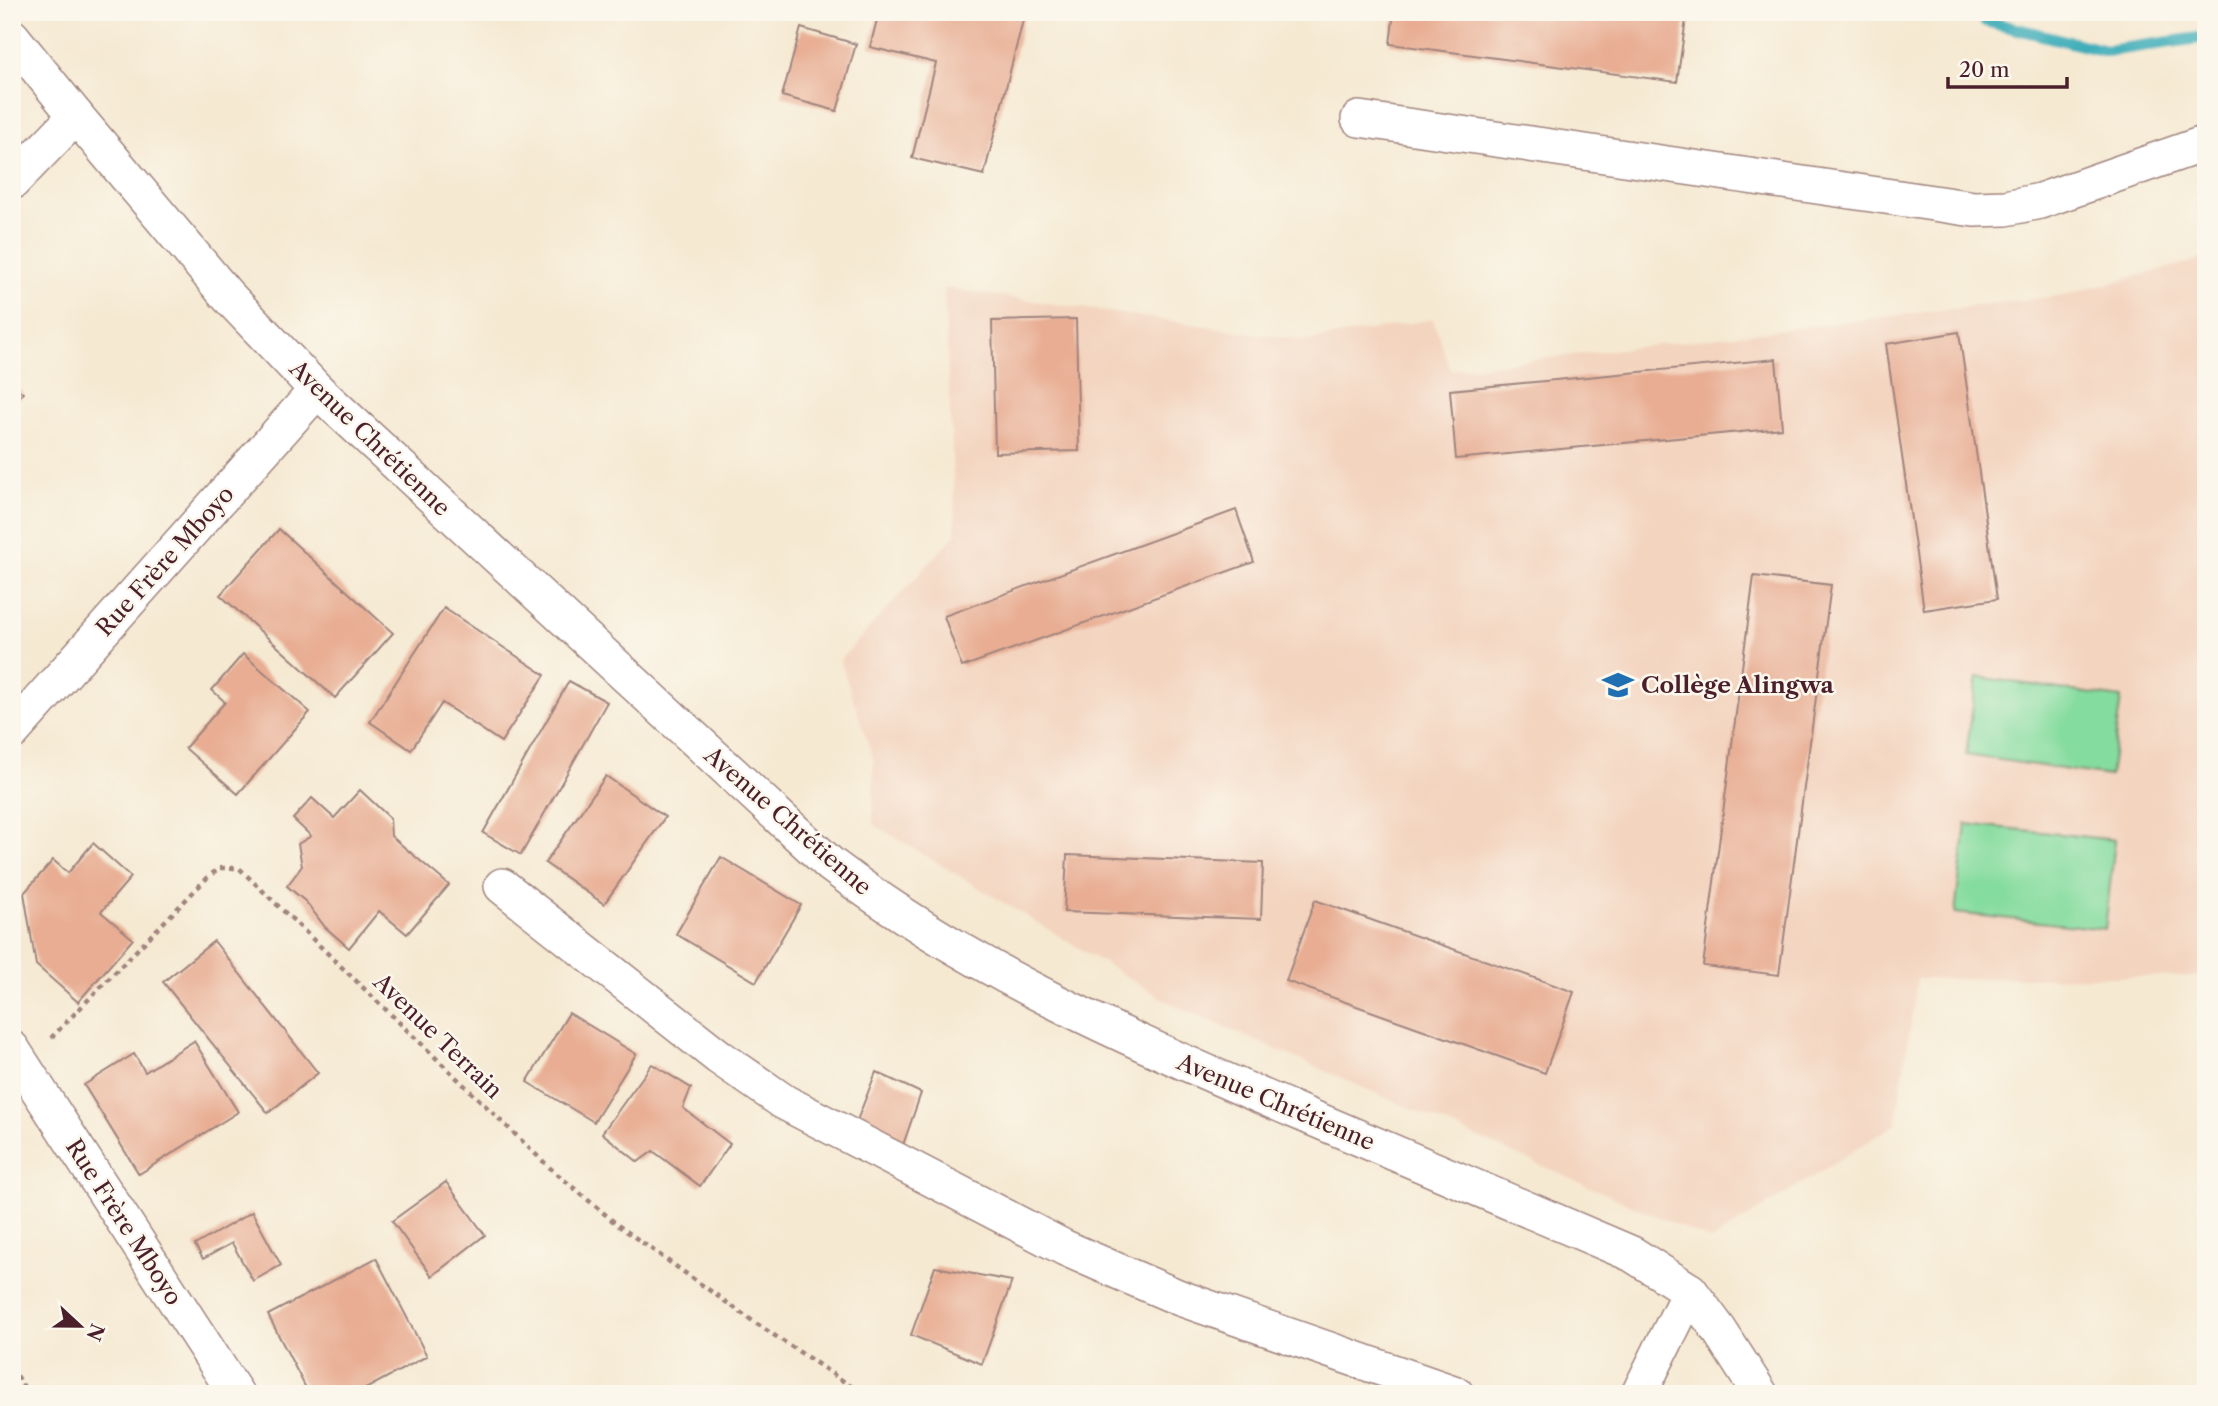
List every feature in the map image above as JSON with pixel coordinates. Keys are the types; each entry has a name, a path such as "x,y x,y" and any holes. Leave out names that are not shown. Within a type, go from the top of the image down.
{"street":[{"name":"Avenue Chrétienne","path":"12,37 225,293 317,390 830,864 876,899 1047,999 1179,1061 1632,1254 1690,1291 1760,1394"},
{"path":"12,182 76,116"},
{"path":"1359,119 1929,200 1974,209 2006,208 2040,201 2206,143"},
{"name":"Rue Frère Mboyo","path":"12,732 317,390"},
{"path":"502,886 719,1058 784,1102 1065,1248 1131,1277 1180,1298 1456,1394"},
{"name":"Rue Frère Mboyo","path":"18,1058 236,1394"},
{"path":"1639,1394 1690,1291"}],"path":[{"name":"Avenue Terrain","path":"18,1058 219,867 239,868 550,1168 619,1226 757,1324 863,1394"},
{"path":"12,1367 28,1394"}],"shaded area":[{"path":"2206,258 2206,976 1917,979 1896,1124 1711,1240 1172,1004 873,824 874,761 840,660 956,534 944,288 1308,341 1433,319 1450,370 2065,295"}],"green space":[{"path":"1977,677 2121,698 2110,776 1966,755"},
{"path":"1966,824 2115,840 2105,929 1955,913"}],"building":[{"path":"879,12 1025,12 984,175 912,158 936,63 870,47"},
{"path":"1394,12 1637,12 1686,19 1677,82 1390,44"},
{"path":"1715,12 1746,12 1745,19"},
{"path":"801,28 856,44 837,111 782,96"},
{"path":"1076,319 1079,451 995,453 992,321"},
{"path":"1959,332 1997,599 1924,610 1886,344"},
{"path":"1776,359 1782,428 1456,459 1450,390"},
{"path":"12,385 23,393 12,406"},
{"path":"1236,510 1254,562 962,667 944,616"},
{"path":"279,529 393,633 335,698 220,595"},
{"path":"1754,576 1831,585 1779,975 1703,966"},
{"path":"444,608 545,675 501,742 442,703 411,750 370,722"},
{"path":"243,654 310,712 238,794 185,748 225,702 212,690"},
{"path":"569,681 607,702 521,855 483,833"},
{"path":"606,776 665,817 604,904 545,863"},
{"path":"360,790 390,818 391,836 449,885 407,934 379,911 349,948 325,927 306,902 287,886 302,866 298,844 311,836 293,819 312,798 334,818"},
{"path":"93,843 131,877 101,912 133,939 78,1002 36,965 24,893 53,860 68,873"},
{"path":"1067,855 1263,863 1261,919 1064,912"},
{"path":"721,857 801,905 756,982 676,934"},
{"path":"1315,900 1574,992 1545,1073 1286,981"},
{"path":"214,941 318,1073 268,1113 163,982"},
{"path":"569,1013 636,1054 594,1122 527,1082"},
{"path":"194,1041 238,1112 139,1174 84,1085 134,1054 145,1072"},
{"path":"652,1064 691,1088 683,1108 730,1144 700,1186 653,1151 638,1162 602,1133"},
{"path":"876,1072 921,1093 903,1145 856,1123"},
{"path":"446,1182 485,1235 432,1276 392,1221"},
{"path":"252,1212 281,1265 253,1281 232,1243 203,1259 195,1245"},
{"path":"376,1258 427,1356 356,1394 309,1394 268,1315"},
{"path":"935,1267 1012,1281 982,1364 911,1335"}],"waterway":[{"path":"1979,12 1985,21 2106,51 2206,37"}],"place":[{"name":"Collège Alingwa","path":"1618,685"}]}
